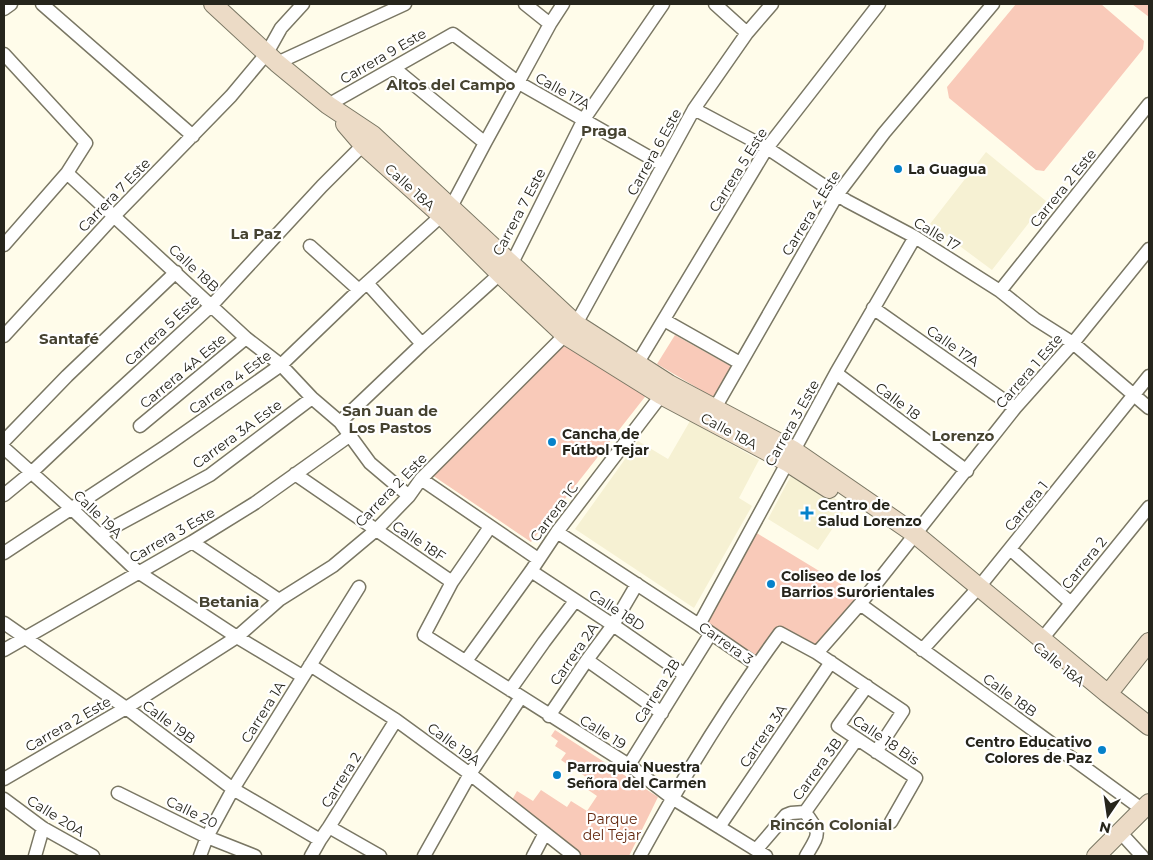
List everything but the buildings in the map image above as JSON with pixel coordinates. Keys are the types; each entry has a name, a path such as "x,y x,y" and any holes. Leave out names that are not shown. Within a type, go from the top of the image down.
{"main road":[{"name":"Calle 18A","path":"214,4 272,58 328,104 447,211 570,329 665,390 790,456"},
{"name":"Calle 18A","path":"570,329 637,364 665,390 715,408 912,538 1149,736"},
{"name":"Calle 18A","path":"976,591 1042,639 1149,726"},
{"path":"1108,694 1149,642"},
{"path":"1096,856 1146,806"}],"street":[{"path":"4,9 11,4"},
{"path":"42,4 193,136"},
{"path":"272,58 281,28 303,4"},
{"path":"272,58 405,4"},
{"path":"525,4 550,24"},
{"path":"447,211 550,24 563,4"},
{"name":"Carrera 7 Este","path":"340,422 506,268 584,120 662,4"},
{"path":"715,4 747,34"},
{"name":"Carrera 6 Este","path":"570,329 694,109 747,34 772,4"},
{"name":"Carrera 5 Este","path":"637,364 767,148 879,4"},
{"name":"Carrera 4 Este","path":"715,408 837,195 884,133 993,4"},
{"name":"Calle 17A","path":"453,34 519,83 664,165"},
{"name":"Carrera 9 Este","path":"328,104 453,34"},
{"path":"4,54 86,143 67,172 4,245"},
{"name":"Carrera 7 Este","path":"4,336 114,215 231,96 272,58"},
{"path":"394,68 485,142"},
{"name":"Carrera 2 Este","path":"1000,291 1149,104"},
{"name":"Calle 17","path":"694,109 767,148 837,195 915,237 1000,291 1036,319 1073,343 1149,408"},
{"name":"Carrera 5 Este","path":"4,495 32,472 212,305 322,186 368,140"},
{"name":"Calle 18B","path":"67,172 246,338 281,365 312,398 340,422 370,463 409,496"},
{"name":"Carrera 4 Este","path":"4,553 166,446 281,365 447,211"},
{"name":"Carrera 3 Este","path":"699,625 836,373 915,237"},
{"path":"310,246 363,287 422,344"},
{"name":"Carrera 1 Este","path":"817,653 860,604 1015,408 1073,343 1149,249"},
{"path":"4,440 67,376 176,272"},
{"name":"Calle 17A","path":"873,308 1015,408"},
{"path":"664,320 740,363"},
{"name":"Carrera 2 Este","path":"4,779 126,708 237,637 279,600 333,566 376,530 409,496 421,479 570,329"},
{"name":"Carrera 4A Este","path":"140,426 246,338"},
{"name":"Calle 18","path":"836,373 967,471"},
{"name":"Carrera 1","path":"922,650 976,591 1010,550 1149,376"},
{"name":"Carrera 1C","path":"466,661 557,532 665,390"},
{"name":"Carrera 3A Este","path":"99,535 210,475 312,398"},
{"name":"Carrera 3 Este","path":"4,650 192,542 255,503 349,436"},
{"name":"Calle 19A","path":"4,448 72,508 138,572 237,637 306,670 396,720 470,774 574,856"},
{"name":"Calle 18F","path":"295,474 452,582"},
{"path":"421,479 538,559"},
{"name":"Carrera 2","path":"1042,639 1149,507"},
{"path":"452,582 490,527"},
{"name":"Carrera 3","path":"557,532 757,665 672,798 640,856"},
{"path":"192,542 279,600"},
{"path":"1010,550 1071,603"},
{"name":"Calle 18D","path":"531,571 685,675"},
{"name":"Calle 19","path":"452,582 424,635 628,765 672,798 761,853"},
{"name":"Carrera 2A","path":"549,716 613,625 637,584"},
{"name":"Carrera 1A","path":"200,856 207,837 233,788 359,587"},
{"path":"424,856 544,642 575,601"},
{"name":"Calle 18B","path":"860,604 922,650 1146,806"},
{"name":"Calle 19B","path":"4,622 126,708 233,788 320,840"},
{"name":"Carrera 2B","path":"628,765 711,633"},
{"path":"757,665 780,633 817,653 903,711 876,752"},
{"path":"587,660 662,713"},
{"name":"Carrera 3A","path":"719,827 831,662"},
{"name":"Carrera 3B","path":"838,726 867,686"},
{"name":"Carrera 2","path":"311,856 396,720"},
{"name":"Calle 18 Bis","path":"838,726 916,778 891,822"},
{"name":"Carrera 3B","path":"761,853 786,815 805,812 857,739"},
{"name":"Calle 20","path":"118,793 207,837 255,856"},
{"name":"Calle 20A","path":"4,799 43,828 93,856"},
{"path":"805,812 818,831 818,835 806,856"},
{"path":"329,827 380,856"},
{"path":"35,856 43,828"},
{"path":"1120,832 1142,856"},
{"path":"533,856 545,833"}],"shaded area":[{"path":"986,152 1046,201 992,270 930,224"},
{"path":"690,421 759,460 739,498 752,506 694,608 575,529 638,441 668,459"},
{"name":"Centro de Salud Lorenzo","path":"794,470 847,507 818,550 768,519"}],"green space":[{"path":"1016,4 1101,4 1144,41 1143,49 1044,171 1036,170 949,98 947,87"},
{"path":"1132,4 1149,4 1149,17"},
{"path":"675,335 734,368 716,399 657,364"},
{"name":"Cancha de Fútbol Tejar","path":"565,345 648,393 531,542 432,475"},
{"path":"755,532 862,597 815,649 778,632 761,659 704,624"},
{"name":"Parque del Tejar","path":"555,730 658,797 629,856 582,856 512,800 517,791 533,801 541,790 567,807 571,801 587,811 597,796 581,785 586,777 561,760 566,753 555,746 558,741 551,736"}],"place":[{"name":"La Guagua","path":"898,169"},
{"name":"Cancha de Fútbol Tejar","path":"552,442"},
{"name":"Centro de Salud Lorenzo","path":"807,513"},
{"name":"Coliseo de los Barrios Surorientales","path":"771,584"},
{"name":"Centro Educativo Colores de Paz","path":"1102,750"},
{"name":"Parroquia Nuestra Señora del Carmen","path":"557,775"}],"district":[{"name":"Altos del Campo","path":"451,85"},
{"name":"Praga","path":"604,131"},
{"name":"La Paz","path":"256,234"},
{"name":"Santafé","path":"69,339"},
{"name":"San Juan de Los Pastos","path":"390,420"},
{"name":"Lorenzo","path":"963,436"},
{"name":"Betania","path":"229,602"},
{"name":"Rincón Colonial","path":"831,825"}]}
